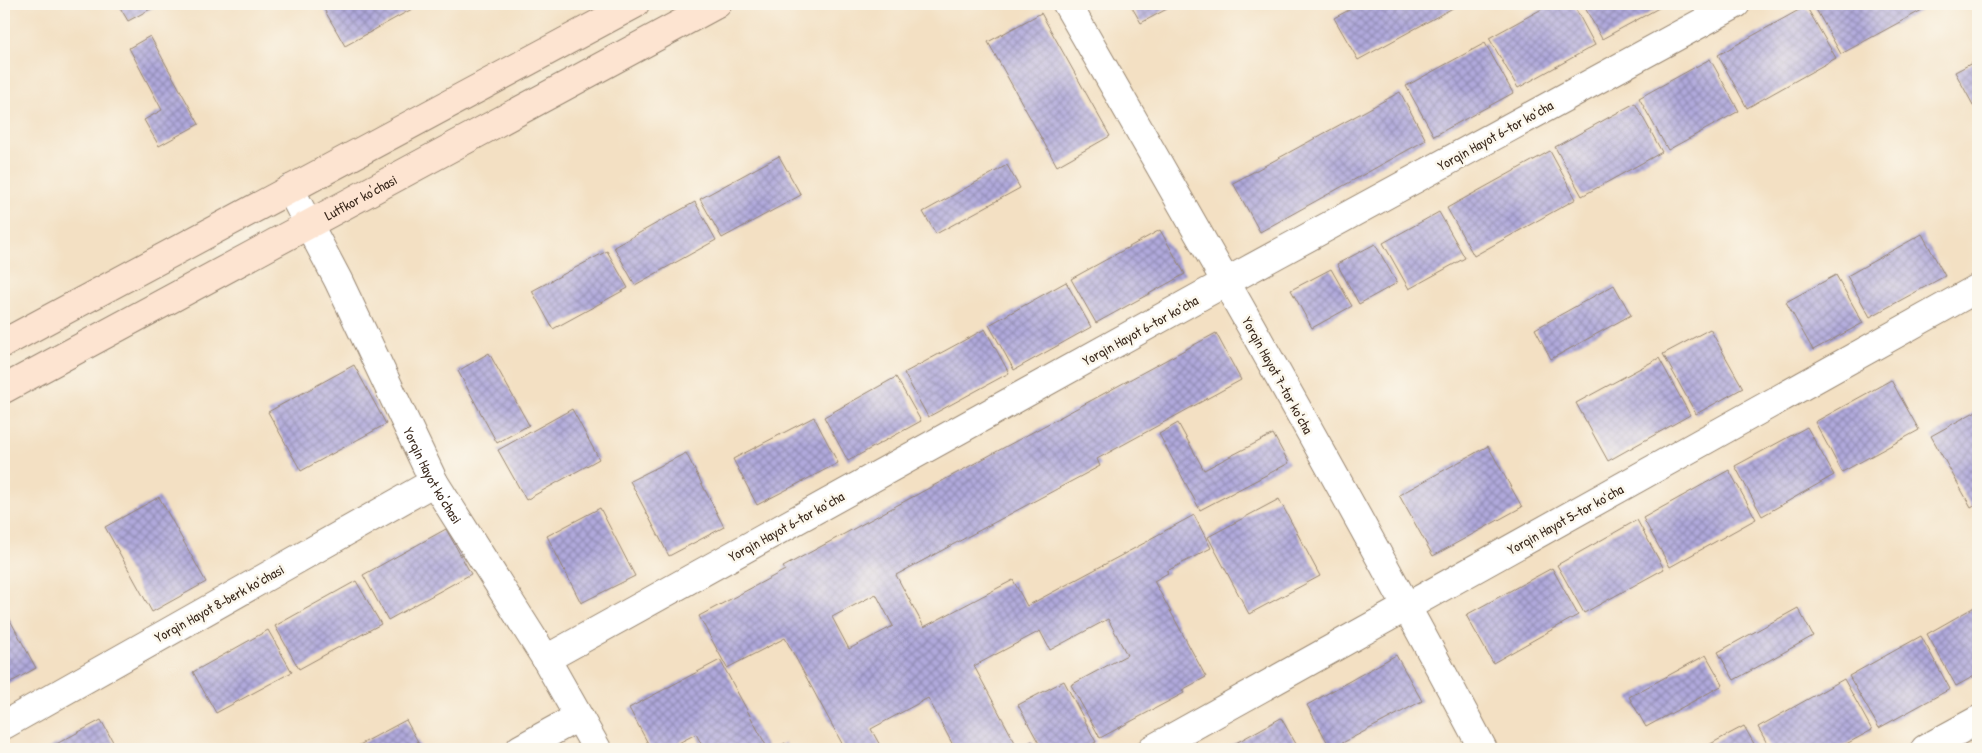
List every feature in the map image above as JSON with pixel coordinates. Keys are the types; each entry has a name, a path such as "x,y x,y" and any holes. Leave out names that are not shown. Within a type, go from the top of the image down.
{"main road":[{"path":"4,343 635,4"},
{"name":"Lutfkor ko'chasi","path":"4,389 716,4"}],"street":[{"name":"Yorqin Hayot 7-tor koʻcha","path":"1068,4 1408,607 1483,749"},
{"name":"Yorqin Hayot 6-tor koʻcha","path":"546,659 1226,282 1736,4"},
{"name":"Yorqin Hayot ko'chasi","path":"290,189 338,280 434,482 546,659 598,749"},
{"name":"Yorqin Hayot 5-tor koʻcha","path":"1152,749 1978,288"},
{"name":"Yorqin Hayot 8-berk koʻchasi","path":"4,725 434,482"},
{"path":"520,749 578,717"},
{"path":"1925,749 1978,720"}],"building":[{"path":"118,4 160,4 128,21"},
{"path":"321,4 421,4 345,46"},
{"path":"1130,4 1176,4 1141,23"},
{"path":"1360,4 1460,4 1358,60 1334,18"},
{"path":"1551,4 1573,4 1595,45 1518,88 1489,38"},
{"path":"1583,4 1666,4 1602,39"},
{"path":"1813,4 1933,4 1841,54"},
{"path":"1806,6 1836,58 1747,108 1718,55"},
{"path":"1041,13 1110,136 1057,166 988,42"},
{"path":"150,36 199,124 159,146 144,120 162,110 129,48"},
{"path":"1485,43 1513,93 1434,136 1406,86"},
{"path":"1710,59 1739,111 1668,150 1639,98"},
{"path":"1978,60 1978,114 1955,72"},
{"path":"1400,92 1426,140 1260,232 1233,183"},
{"path":"1635,103 1662,152 1582,196 1555,147"},
{"path":"1550,151 1576,199 1474,256 1447,208"},
{"path":"779,156 801,195 722,238 700,199"},
{"path":"1007,165 1020,188 936,234 923,212"},
{"path":"695,202 716,240 635,285 614,247"},
{"path":"1439,212 1465,258 1409,289 1383,243"},
{"path":"1160,230 1185,274 1096,323 1071,279"},
{"path":"1922,234 1945,276 1870,317 1847,276"},
{"path":"1375,244 1397,283 1359,304 1337,264"},
{"path":"607,251 628,288 553,329 532,291"},
{"path":"1331,269 1352,306 1312,328 1291,290"},
{"path":"1836,275 1863,323 1813,350 1786,302"},
{"path":"1066,282 1091,327 1014,370 989,325"},
{"path":"1614,285 1631,315 1551,359 1535,329"},
{"path":"985,329 1009,373 928,417 904,373"},
{"path":"1710,329 1743,388 1696,414 1663,354"},
{"path":"1216,333 1241,380 1097,459 1100,466 896,575 924,627 1013,580 1027,606 1194,515 1211,548 1167,571 1168,573 1154,581 1206,677 1182,690 1184,693 1100,738 1071,685 1127,655 1108,619 1050,650 1040,631 974,666 1018,748 1032,741 1037,749 955,749 928,698 871,729 882,749 845,749 785,638 727,668 699,616 785,570 783,567","holes":["876,594 893,626 849,649 832,617"]},
{"path":"489,353 529,425 497,443 458,371"},
{"path":"1659,358 1690,415 1608,461 1576,403"},
{"path":"354,365 386,424 301,471 268,412"},
{"path":"896,377 921,421 848,461 824,417"},
{"path":"1891,380 1919,430 1842,472 1815,422"},
{"path":"572,409 599,459 526,500 498,450"},
{"path":"1978,410 1978,503 1971,507 1931,436"},
{"path":"814,417 838,463 757,505 733,459"},
{"path":"1178,423 1204,470 1273,434 1289,463 1200,510 1159,434"},
{"path":"1807,427 1834,475 1762,516 1735,466"},
{"path":"1488,446 1522,507 1433,556 1399,495"},
{"path":"686,453 724,527 669,556 630,481"},
{"path":"1729,470 1756,519 1670,567 1643,518"},
{"path":"159,497 206,582 152,612 105,527"},
{"path":"1279,499 1320,576 1249,614 1208,537"},
{"path":"600,508 635,576 581,603 547,536"},
{"path":"1637,520 1664,569 1584,613 1557,565"},
{"path":"446,529 471,574 388,620 363,575"},
{"path":"1552,568 1578,615 1493,663 1466,615"},
{"path":"356,581 381,624 299,669 275,626"},
{"path":"1978,605 1978,674 1956,686 1927,634"},
{"path":"1798,608 1813,636 1734,680 1718,652"},
{"path":"4,609 36,668 4,686"},
{"path":"268,630 292,672 216,713 193,672"},
{"path":"1921,636 1950,689 1879,728 1849,676"},
{"path":"1396,655 1422,701 1331,749 1307,705"},
{"path":"1706,655 1723,685 1646,727 1629,697"},
{"path":"720,660 768,749 704,749 696,734 667,749 651,749 629,708"},
{"path":"1844,679 1872,730 1837,749 1770,749 1758,727"},
{"path":"1064,681 1096,742 1083,749 1042,749 1018,705"},
{"path":"1281,718 1299,749 1225,749"},
{"path":"101,720 117,749 47,749"},
{"path":"406,720 422,749 352,749"},
{"path":"1744,726 1757,749 1701,749"},
{"path":"785,743 788,749 774,749"}]}
